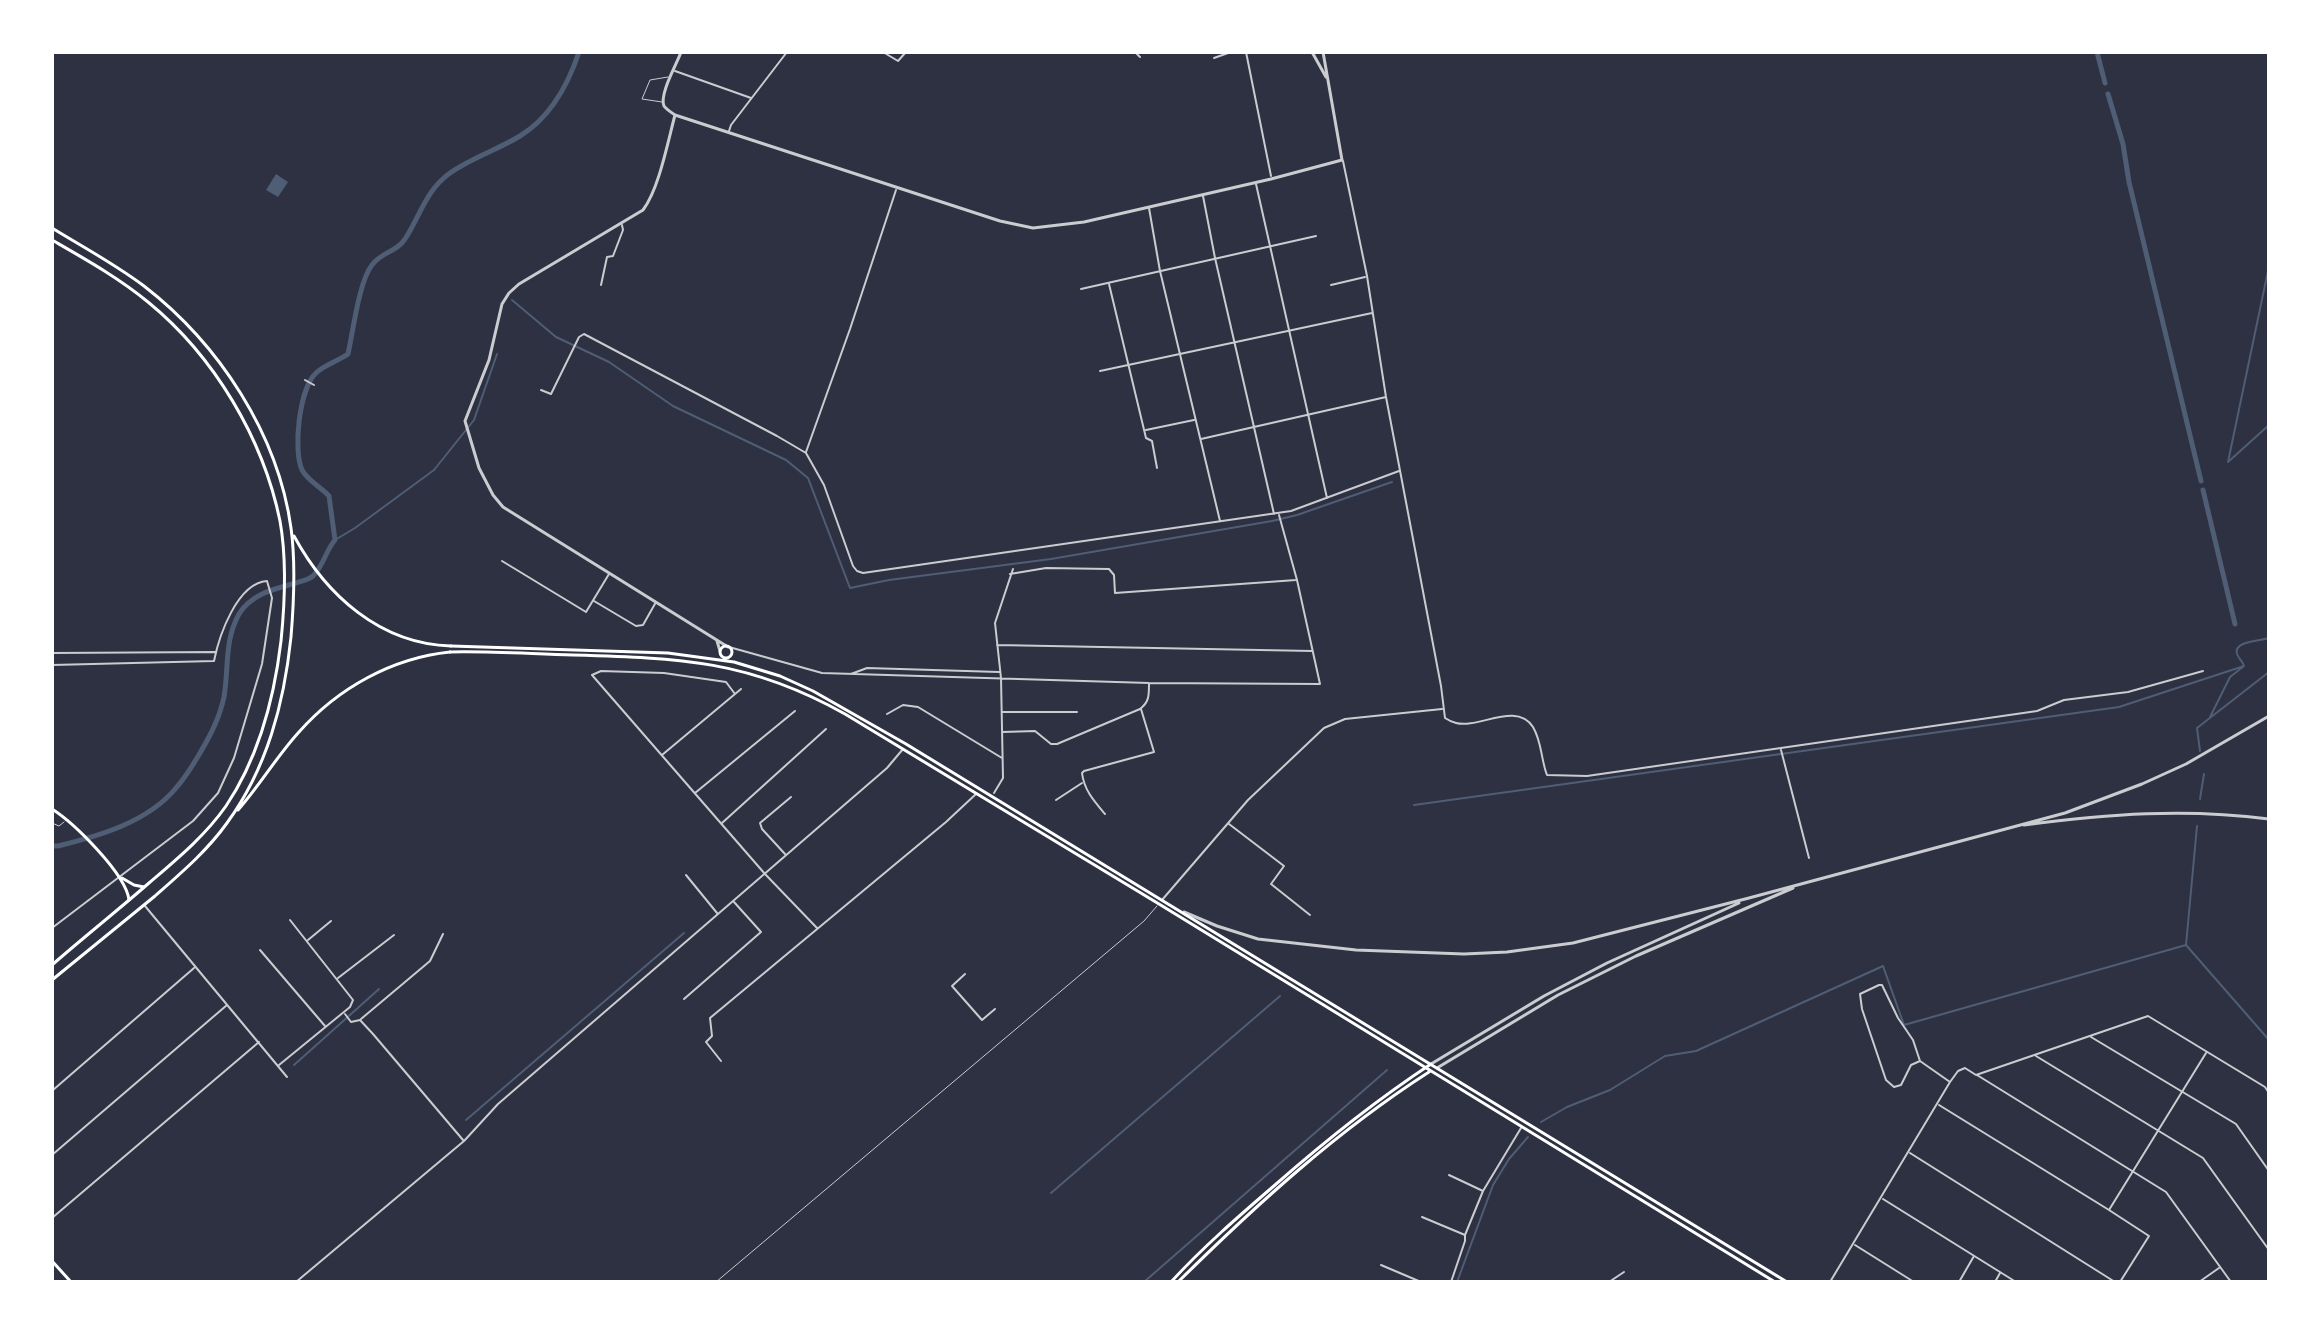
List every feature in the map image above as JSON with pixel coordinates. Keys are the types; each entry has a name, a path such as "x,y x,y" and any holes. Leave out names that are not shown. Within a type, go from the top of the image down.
{"main road":[{"path":"52,228 146,288 178,315 206,346 238,392 265,440 280,480 292,533 294,578 287,669 275,726 253,781 225,826"},
{"path":"52,240 140,296 170,322 206,363 236,408 260,456 277,508 284,582 273,693 265,725 233,794 215,821 184,853 52,965"},
{"path":"292,533 319,577 349,606 379,626 421,642 450,649 651,657 713,664 762,676 805,693 1160,902 1775,1282"},
{"path":"713,658 723,647 728,647 734,662"},
{"path":"52,980 187,868 259,785 298,733 331,702 380,672 450,649 652,652 724,658 780,676 813,691 906,744 977,792"},
{"path":"720,651 732,668"},
{"path":"713,664 732,654"},
{"path":"52,809 67,820 120,876 127,887 129,900"},
{"path":"120,876 131,884 144,887"},
{"path":"1160,902 1177,909 1787,1282"},
{"path":"1171,1282 1243,1212 1327,1139 1431,1064"},
{"path":"1178,1282 1245,1217 1322,1150 1383,1103 1437,1068"},
{"path":"1723,1250 1726,1244"},
{"path":"52,1261 71,1282"}],"street":[{"path":"681,52 663,102 665,108 675,115 1000,221 1033,228 1084,222 1342,160"},
{"path":"729,132 731,125 787,52"},
{"path":"883,52 898,61 906,52"},
{"path":"1135,52 1140,57"},
{"path":"1214,58 1231,52"},
{"path":"1246,52 1271,179"},
{"path":"1312,52 1328,80"},
{"path":"1323,52 1367,276 1445,718 1458,724 1513,715 1524,719 1531,725 1539,742 1547,775 1587,776 2037,711 2064,700 2128,692 2203,671"},
{"path":"674,70 751,98"},
{"path":"675,115 648,203 640,213 519,284 509,293 501,308 491,354 465,418 465,427 479,468 500,504 728,647 822,673 1149,683 1320,684 1279,514"},
{"path":"1255,183 1327,499"},
{"path":"806,453 897,186"},
{"path":"1203,195 1274,514"},
{"path":"1149,207 1160,271 1220,521"},
{"path":"601,285 607,257 613,256 623,230 622,223"},
{"path":"1081,289 1316,236"},
{"path":"1331,285 1367,276"},
{"path":"1109,283 1146,438 1152,441 1157,468"},
{"path":"1100,371 1372,313"},
{"path":"541,390 551,394 578,339 584,334 806,453 824,485 853,566 865,574 1279,514 1400,470"},
{"path":"305,380 314,385"},
{"path":"1200,439 1386,397"},
{"path":"1145,431 1196,419"},
{"path":"502,561 586,612 609,574"},
{"path":"1010,574 1046,568 1109,569 1114,575 1115,593 1297,580"},
{"path":"994,793 1003,778 996,617 1013,569"},
{"path":"52,665 214,661 230,615 244,593 257,582 267,581 269,584 272,598 262,664 225,781 210,804 193,821 52,928"},
{"path":"593,600 636,626 643,625 656,602"},
{"path":"715,638 720,651"},
{"path":"997,645 1313,651"},
{"path":"732,654 742,651"},
{"path":"52,653 216,652"},
{"path":"849,674 867,668 1000,672"},
{"path":"735,694 726,682 664,673 601,671 592,675 765,874 817,928"},
{"path":"1002,732 1035,731 1054,745 1145,705 1149,683"},
{"path":"661,755 741,689"},
{"path":"887,714 903,705 918,707 1003,759"},
{"path":"1105,814 1091,798 1082,773 1154,752 1141,707"},
{"path":"1160,902 1256,792 1324,728 1345,719 1442,709"},
{"path":"694,793 795,711"},
{"path":"1002,712 1077,712"},
{"path":"1177,909 1230,931 1287,943 1385,952 1507,952 1573,943 2065,813 2142,784 2203,756 2269,716"},
{"path":"721,824 826,729"},
{"path":"296,1282 464,1141 498,1104 887,768 906,744"},
{"path":"1781,748 1809,858"},
{"path":"1056,800 1083,782"},
{"path":"721,1061 706,1042 712,1036 710,1018 946,822 977,792"},
{"path":"786,855 760,823 791,797"},
{"path":"2008,828 2143,812 2212,813 2269,819"},
{"path":"1228,823 1284,866 1271,884 1310,915"},
{"path":"686,875 718,914"},
{"path":"1437,1068 1571,988 1805,882"},
{"path":"1431,1064 1568,983 1749,898"},
{"path":"684,999 761,932 733,901"},
{"path":"144,905 287,1077"},
{"path":"278,1066 350,1007 353,1000 290,920"},
{"path":"307,941 331,921"},
{"path":"343,1013 351,1022 360,1020 430,961 443,934"},
{"path":"337,979 394,935"},
{"path":"260,950 326,1027"},
{"path":"53,1090 196,967"},
{"path":"965,974 952,986 982,1020 995,1009"},
{"path":"1920,1061 1911,1065 1901,1085 1894,1087 1889,1084 1862,1009 1860,994 1882,985 1913,1040 1920,1061 1950,1082"},
{"path":"52,1155 227,1005"},
{"path":"1976,1075 2148,1016 2265,1087 2269,1093"},
{"path":"360,1020 464,1141"},
{"path":"2090,1036 2236,1124 2269,1171"},
{"path":"52,1218 259,1042"},
{"path":"2109,1210 2206,1052"},
{"path":"2035,1055 2203,1158 2269,1250"},
{"path":"1830,1282 1950,1082 1958,1071 1965,1068 2169,1195 2231,1282"},
{"path":"1909,1152 2118,1282 2150,1237 1938,1104"},
{"path":"1451,1282 1483,1191 1522,1127"},
{"path":"1449,1175 1483,1191"},
{"path":"1882,1198 2016,1282"},
{"path":"1422,1217 1465,1235"},
{"path":"1854,1244 1914,1282"},
{"path":"1959,1282 1974,1256"},
{"path":"1381,1265 1421,1282"},
{"path":"2199,1282 2220,1267"},
{"path":"1609,1282 1624,1272"},
{"path":"1995,1282 2000,1273"}],"lane":[{"path":"663,102 642,99 650,80 671,76"},
{"path":"52,823 59,826 67,820"},
{"path":"716,1282 1144,921 1160,902"}],"water":[{"path":"276,174 288,182 278,197 266,190"}],"waterway":[{"path":"52,846 90,838 137,819 165,800 190,770 222,705 229,644 239,614 257,597 313,576 335,540 329,496 308,477 299,461 299,420 310,381 323,368 348,354 367,273 380,257 402,243 429,195 442,180 467,163 520,136 541,120 564,88 579,52"},
{"path":"2097,52 2105,83"},
{"path":"2108,94 2123,144 2129,182 2201,481"},
{"path":"2269,266 2228,462 2269,425"},
{"path":"512,300 556,337 609,362 673,406 786,460 808,478 850,588 1051,559 1272,521 1392,482"},
{"path":"335,540 434,470 474,420 497,354"},
{"path":"2203,490 2235,624"},
{"path":"2210,717 2230,677 2244,666 2237,654 2239,646 2269,638"},
{"path":"1414,805 2119,707 2244,666"},
{"path":"2200,751 2197,728 2269,672"},
{"path":"2200,799 2204,774"},
{"path":"1541,1122 1567,1107 1610,1090 1665,1056 1696,1051 1883,966 1904,1025 2186,945 2197,826"},
{"path":"466,1120 684,933"},
{"path":"2186,945 2269,1040"},
{"path":"294,1065 379,989"},
{"path":"1051,1193 1280,996"},
{"path":"1144,1282 1387,1070"},
{"path":"1457,1282 1493,1185 1528,1137"}]}
